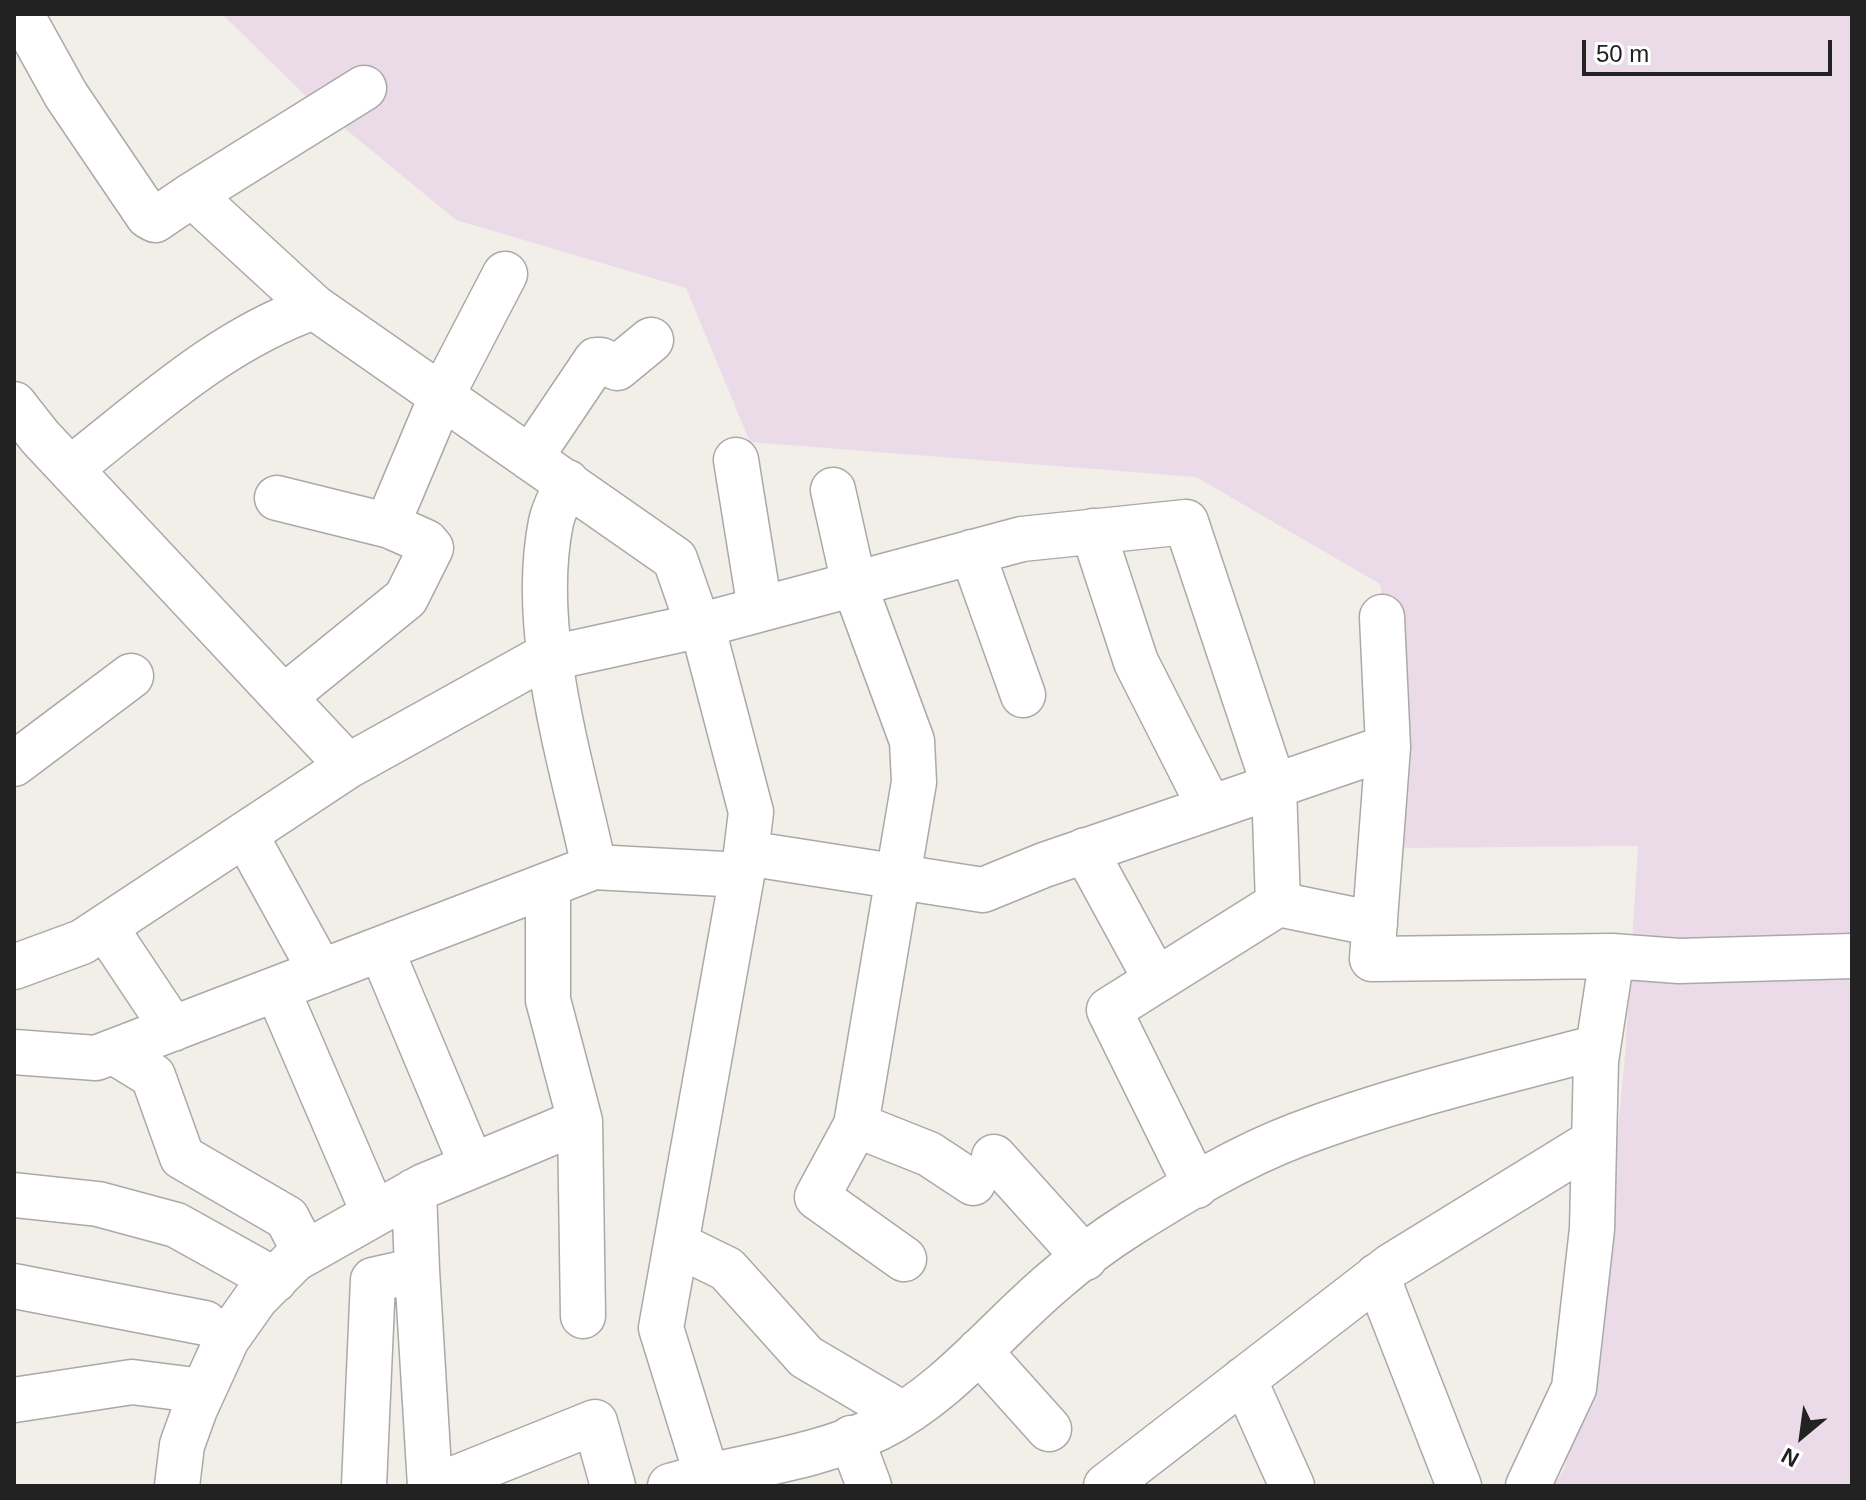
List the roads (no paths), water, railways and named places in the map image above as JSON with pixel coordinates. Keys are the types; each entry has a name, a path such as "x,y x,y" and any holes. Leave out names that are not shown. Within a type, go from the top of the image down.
{"street":[{"path":"21,14 66,95 148,216 155,220 364,88"},
{"path":"192,195 314,307 675,559 700,625 751,812 661,1328 695,1482 803,1456 879,1428 942,1386 1054,1281 1130,1224 1295,1135 1420,1095 1598,1047"},
{"path":"390,526 391,516 442,395 505,274"},
{"path":"70,469 218,353 256,330 314,307"},
{"path":"530,458 596,360 617,368 651,340"},
{"path":"14,404 70,469 348,766"},
{"path":"736,460 760,609"},
{"path":"567,482 551,518 543,573 549,658 594,867"},
{"path":"833,490 854,584 912,741 914,782 856,1125 817,1197 904,1259"},
{"path":"277,498 390,526 426,542 431,548 406,598 284,697"},
{"path":"14,967 82,942 348,766 537,661 700,625 1022,539 1186,522 1274,786 1278,904"},
{"path":"1093,531 1136,662 1210,808"},
{"path":"972,552 1023,695"},
{"path":"1382,617 1388,747 1372,959 1612,956 1679,961 1852,956"},
{"path":"14,764 131,676"},
{"path":"14,1052 96,1058 594,867 744,864 899,877 983,890 1085,850 1388,747"},
{"path":"245,834 321,972"},
{"path":"1085,850 1156,980"},
{"path":"548,885 548,1000 580,1121 583,1316"},
{"path":"1196,1186 1109,1010 1278,904 1375,924"},
{"path":"105,927 173,1029"},
{"path":"381,949 472,1166"},
{"path":"1528,1486 1574,1388 1592,1229 1598,1047 1612,956"},
{"path":"277,989 374,1214"},
{"path":"114,1052 153,1076 182,1157 287,1218 290,1266"},
{"path":"177,1486 182,1445 227,1339 256,1298 290,1266 414,1191 580,1121"},
{"path":"856,1125 929,1154 983,1170 1085,1258"},
{"path":"1106,1486 1377,1276 1594,1141"},
{"path":"414,1191 433,1486 595,1422 613,1486"},
{"path":"14,1195 98,1204 176,1225 290,1266"},
{"path":"676,1244 727,1269 806,1357 901,1413"},
{"path":"364,1486 373,1280 417,1270"},
{"path":"1377,1276 1459,1486"},
{"path":"14,1286 205,1323"},
{"path":"979,1351 1049,1429"},
{"path":"1244,1379 1292,1486"},
{"path":"14,1400 132,1382 203,1391"},
{"path":"851,1438 869,1486"}]}
